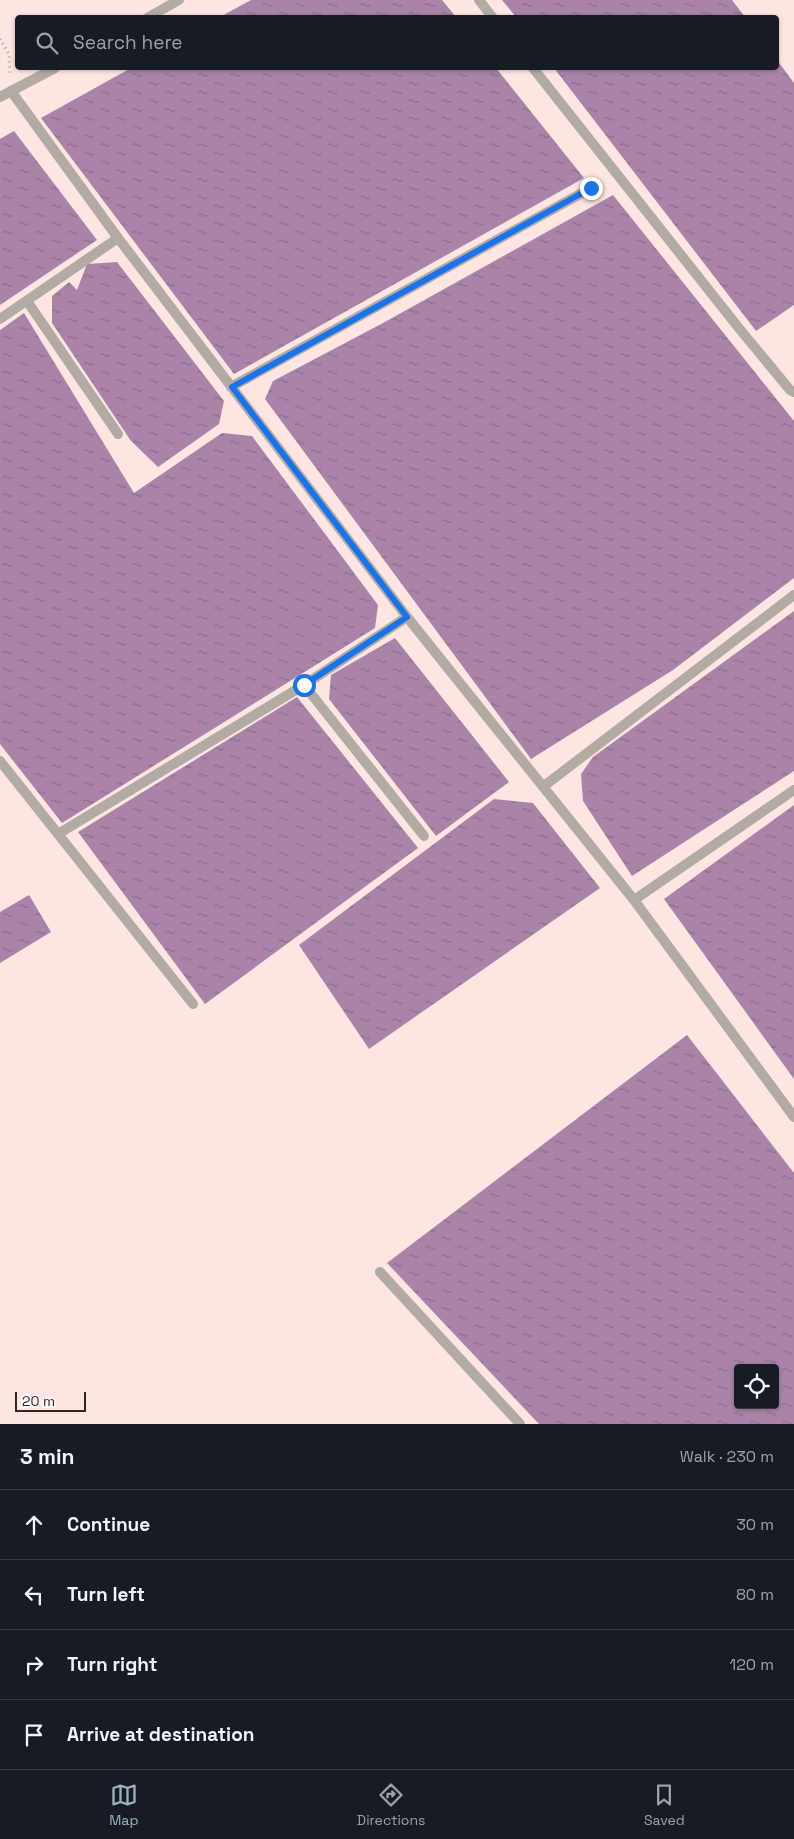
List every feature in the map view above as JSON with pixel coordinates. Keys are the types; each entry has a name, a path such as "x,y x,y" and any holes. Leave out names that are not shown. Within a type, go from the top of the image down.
{"lane":[{"path":"152,15 179,0"},
{"path":"479,0 491,15"},
{"path":"0,97 51,70"},
{"path":"534,70 738,327 790,390 794,392"},
{"path":"11,91 118,238 407,617 634,900 794,1117"},
{"path":"232,387 591,188"},
{"path":"0,319 118,238"},
{"path":"27,300 118,434"},
{"path":"544,786 794,595"},
{"path":"58,834 304,685 407,617"},
{"path":"304,685 424,836"},
{"path":"0,761 193,1004"},
{"path":"634,900 794,790"},
{"path":"380,1272 520,1424"}],"path":[{"path":"0,39 9,54 11,91"}],"water":[{"path":"251,0 442,0 454,15 224,15"},
{"path":"502,0 732,0 743,15 514,15"},
{"path":"779,63 794,83 794,305 756,331 556,70 779,70"},
{"path":"127,70 498,70 584,178 234,374 41,118"},
{"path":"14,131 97,240 0,305 0,139"},
{"path":"613,195 794,421 794,578 673,670 531,759 265,399 273,381 383,323"},
{"path":"117,262 224,401 219,424 158,467 131,441 52,323 52,296 69,282 77,290 87,264"},
{"path":"24,313 134,493 222,433 252,436 378,605 375,628 62,823 0,744 0,330"},
{"path":"794,611 794,771 632,876 583,801 581,774 593,757"},
{"path":"395,638 509,782 436,836 329,699 331,675"},
{"path":"297,697 418,848 205,1004 78,832"},
{"path":"494,799 533,803 600,888 369,1049 299,945"},
{"path":"794,805 794,1079 664,899"},
{"path":"29,895 51,932 0,963 0,912"},
{"path":"687,1035 794,1173 794,1424 539,1424 387,1263"}],"route":[{"path":"304,685 407,617 232,387 591,188"}]}
